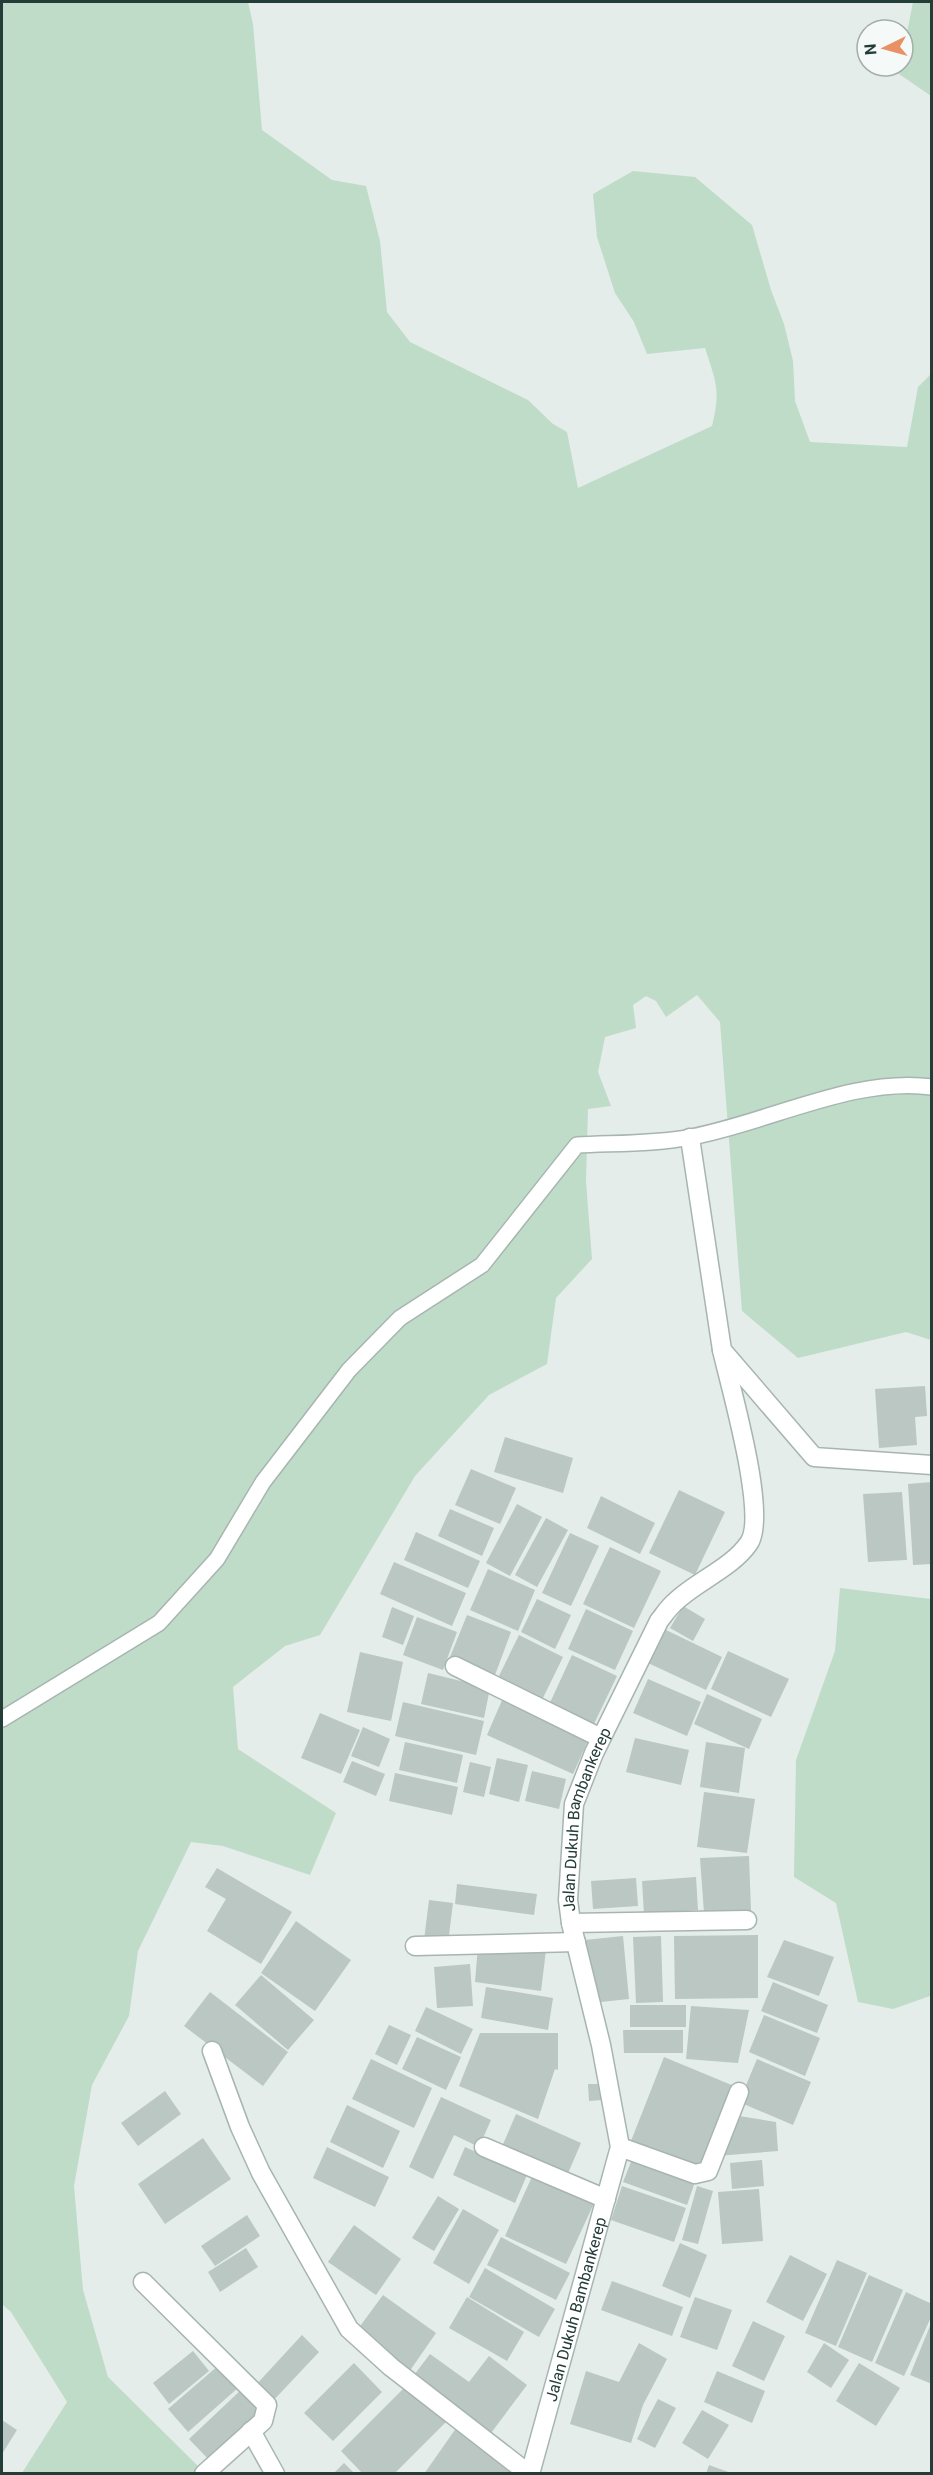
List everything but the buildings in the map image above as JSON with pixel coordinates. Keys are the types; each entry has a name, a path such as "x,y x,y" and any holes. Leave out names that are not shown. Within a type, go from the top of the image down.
{"street":[{"name":"Jalan Dukuh Bambankerep","path":"530,2474 620,2147 601,2045 571,1923 568,1900 574,1804 601,1738 659,1621 674,1603 739,1553 749,1543 753,1534 754,1515 750,1472 722,1350 690,1138"},
{"path":"722,1350 814,1457 932,1465"},
{"path":"455,1666 601,1738"},
{"path":"571,1923 747,1920"},
{"path":"415,1946 576,1942"},
{"path":"212,2051 240,2127 261,2173 349,2329 392,2367 530,2474"},
{"path":"620,2147 701,2175 708,2171 739,2092"},
{"path":"484,2147 606,2199"},
{"path":"143,2282 267,2405 262,2421 204,2474"},
{"path":"251,2431 275,2474"}],"lane":[{"path":"2,1719 159,1623 217,1559 263,1482 349,1370 400,1318 482,1265 577,1145 690,1138 763,1119 841,1094 915,1085 932,1087"}],"green space":[{"path":"2,2 248,2 253,24 262,130 332,180 366,186 380,241 387,312 410,342 528,400 553,424 567,432 578,488 712,426 715,414 716,386 705,348 647,354 634,322 615,293 597,237 593,194 633,171 695,177 752,225 771,290 784,324 793,361 795,401 810,442 907,447 918,387 931,374 931,1340 906,1332 798,1358 742,1311 720,1022 697,995 666,1017 656,1001 646,996 633,1005 636,1028 605,1037 598,1072 611,1106 588,1109 586,1181 592,1259 556,1298 547,1364 489,1395 415,1476 320,1635 285,1646 233,1687 238,1749 336,1813 310,1875 223,1846 191,1842 138,1951 129,2016 92,2085 74,2186 83,2290 108,2377 205,2473 22,2473 67,2402 11,2312 2,2304"},
{"path":"913,2 931,3 931,96 905,78 915,78 915,18 910,18"},
{"path":"840,1588 931,1599 931,1992 930,1996 893,2009 858,2002 836,1903 794,1877 796,1760 835,1651"}]}
